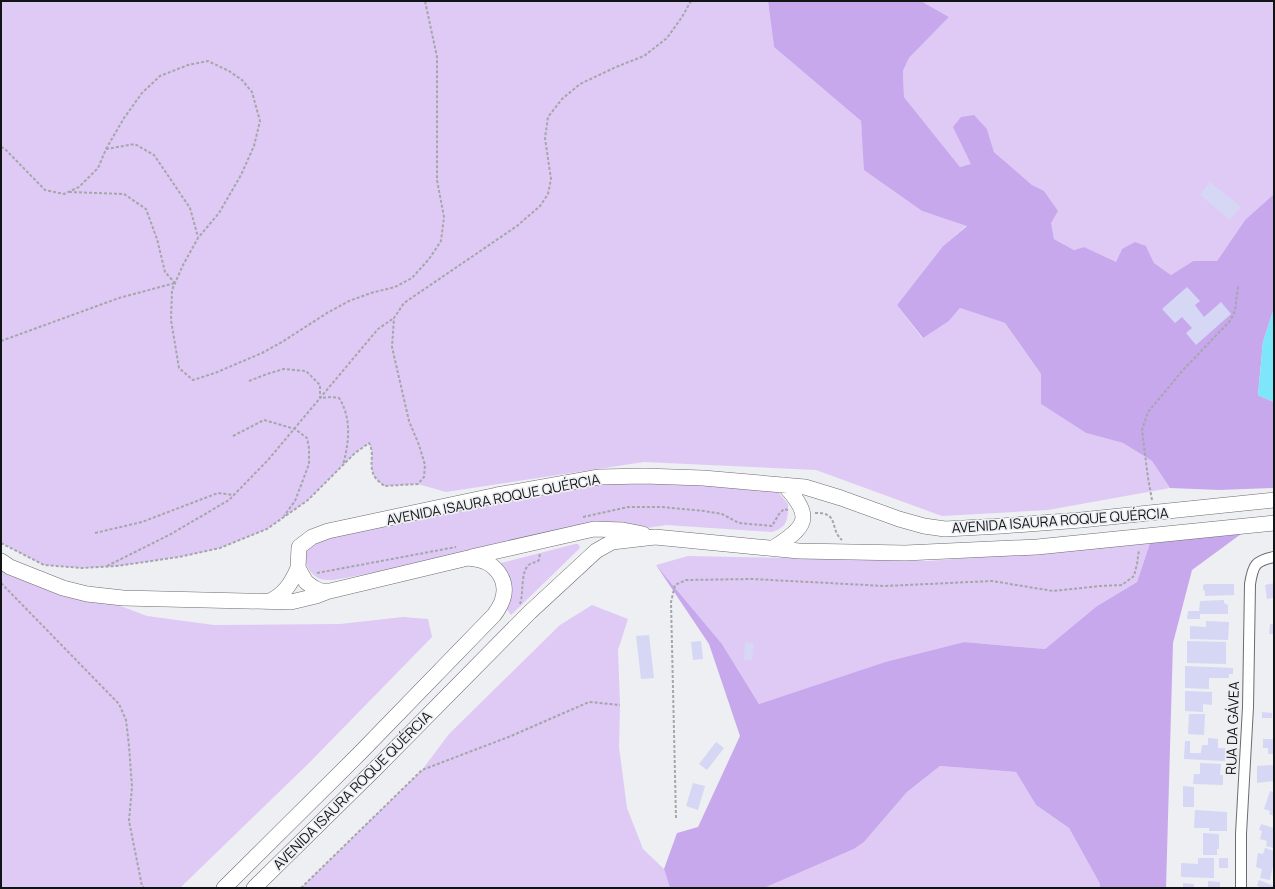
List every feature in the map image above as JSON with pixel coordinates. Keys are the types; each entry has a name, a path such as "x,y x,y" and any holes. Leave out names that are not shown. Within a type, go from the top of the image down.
{"main road":[{"name":"AVENIDA ISAURA ROQUE QUÉRCIA","path":"1274,500 1155,513 1001,526 945,529 924,526 899,519 805,487 703,478 644,476 591,479 497,495 328,531 312,537 299,547 298,568 306,582 314,588 321,591 330,591 594,529 623,530 655,536 799,551 905,553 1036,547 1274,523"},
{"path":"772,548 791,537 802,526 803,512 798,502 784,485"},
{"name":"AVENIDA ISAURA ROQUE QUÉRCIA","path":"254,888 376,769 530,612 578,566 596,551 612,542 655,536"},
{"name":"AVENIDA ISAURA ROQUE QUÉRCIA","path":"224,888 360,753 494,615 500,607 504,598 505,587 501,576 493,566 483,561 468,558"},
{"path":"1,561 10,567 63,588 87,594 123,598 291,602 330,591"},
{"path":"267,602 277,598 285,590 293,580 298,568"}],"street":[{"name":"RUA DA GÁVEA","path":"1241,888 1241,834 1248,707 1250,584 1252,570 1260,561 1274,557"}],"path":[{"path":"1,147 5,149 45,190 64,194 79,187 98,168 106,149 124,118 142,93 160,76 188,65 208,61 229,71 242,80 252,92 260,121 254,146 242,175 220,213 198,238 183,265 172,290 171,320 179,368 193,380 215,373 262,353 348,301 395,287 412,278 429,258 440,241 444,217 438,180 437,57 425,1"},
{"path":"105,567 207,514 234,495 268,460 295,429 378,329 394,318 404,303 517,226 540,206 548,194 551,179 545,138 548,117 562,99 580,84 644,56 667,38 691,1"},
{"path":"106,149 135,144 154,155 190,208 198,238"},
{"path":"68,192 124,194 146,209 157,239 165,272 175,283"},
{"path":"1,341 119,298 175,283"},
{"path":"1155,513 1148,478 1142,430 1148,412 1182,370 1230,321 1236,311 1238,286"},
{"path":"1,543 44,565 82,568 105,567 179,557 220,548 267,529 283,518 308,500 355,453 369,443 373,450 373,474 384,486 418,484 424,477 425,465 409,421 392,347 394,318"},
{"path":"249,381 284,369 306,371 320,385 320,398"},
{"path":"320,398 339,398 345,407 348,418 348,447 343,466"},
{"path":"232,436 264,420 295,429 306,438 309,448 309,464 295,501 283,518"},
{"path":"95,533 142,522 218,493 234,495"},
{"path":"676,818 671,602 676,586 686,580 752,579 885,586 992,581 1053,591 1122,585 1134,576 1138,564 1140,536"},
{"path":"1,583 119,704 126,720 129,746 132,788 129,821 142,886 144,888"},
{"path":"300,888 422,770 511,736 589,702 620,705"}],"shaded area":[{"path":"1,1 768,1 774,47 861,121 865,170 922,211 967,225 943,246 897,305 922,338 949,321 960,308 1005,323 1041,374 1041,404 1086,433 1123,443 1152,461 1170,488 1048,510 942,516 816,470 644,462 446,492 418,484 384,486 374,475 372,469 372,451 369,443 355,453 308,500 267,529 220,548 179,557 117,566 82,568 44,565 1,543"},
{"path":"768,1 921,1 949,17 909,58 903,71 904,97 960,167 971,164 953,127 961,117 974,115 987,129 994,152 1032,185 1044,191 1058,211 1051,223 1054,239 1074,250 1084,247 1116,262 1122,249 1135,242 1146,246 1154,263 1171,275 1193,261 1217,261 1245,220 1274,194 1274,308 1263,342 1258,395 1274,402 1274,488 1219,490 1170,488 1152,461 1123,443 1086,433 1041,404 1041,374 1005,323 960,308 949,321 923,338 897,305 943,246 967,226 922,211 864,170 861,121 774,47"},
{"path":"921,1 1274,1 1274,194 1245,220 1217,261 1193,261 1171,275 1154,263 1146,246 1122,249 1116,263 1084,247 1074,250 1054,239 1044,192 1032,185 994,152 987,129 972,165 960,167 904,97 903,71 909,58 949,17"},
{"path":"627,480 773,488 788,504 788,514 784,525 772,532 666,525 463,557 333,580 317,578 309,570 306,563 306,552 315,540 434,517 463,508"},
{"path":"1241,534 1192,570 1173,643 1166,888 1100,888 1100,884 1069,828 1036,805 1016,772 940,766 907,792 864,842 854,849 764,888 670,888 664,869 677,833 698,827 740,736 709,644 656,565 722,644 759,704 885,662 964,642 1045,649 1097,606 1137,582 1150,543"},
{"path":"1150,543 1137,582 1097,606 1045,649 964,642 885,662 759,704 722,644 656,565 688,556 928,561"},
{"path":"578,544 580,547 579,549 511,615 504,605 501,563"},
{"path":"1,561 147,616 214,625 340,624 403,617 428,619 432,637 309,763 180,888 1,888"},
{"path":"592,605 628,619 618,650 620,705 619,747 627,808 643,849 664,869 670,888 301,888 422,770 449,734 560,625"},
{"path":"940,766 1016,772 1036,805 1069,828 1100,884 1100,888 764,888 854,849 864,842 907,792"}],"water":[{"path":"1274,308 1274,402 1258,395 1263,342"}],"building":[{"path":"1210,182 1241,207 1230,220 1200,195"},
{"path":"1187,287 1200,301 1195,305 1204,317 1221,302 1231,314 1196,345 1186,333 1192,328 1182,317 1175,323 1162,309"},
{"path":"1274,583 1274,598 1267,599 1265,585"},
{"path":"1234,584 1234,595 1205,596 1203,585"},
{"path":"1224,600 1224,603 1228,605 1228,614 1200,614 1200,619 1187,619 1188,611 1199,611 1200,601"},
{"path":"1206,621 1229,622 1228,640 1190,639 1190,626 1206,627"},
{"path":"1270,624 1274,624 1274,634 1269,634"},
{"path":"649,635 654,678 641,679 636,636"},
{"path":"701,641 703,659 693,660 691,642"},
{"path":"1187,641 1226,642 1226,664 1187,663"},
{"path":"745,642 754,643 752,660 744,660"},
{"path":"1185,666 1233,668 1233,674 1229,674 1229,678 1209,678 1209,689 1185,688"},
{"path":"1185,691 1212,692 1212,705 1203,704 1203,712 1185,711"},
{"path":"1262,712 1272,713 1272,718 1262,718"},
{"path":"1189,714 1205,714 1204,735 1188,734"},
{"path":"1208,738 1218,739 1218,748 1225,748 1225,761 1184,759 1185,741 1190,741 1190,753 1201,753 1202,745 1208,745"},
{"path":"1263,739 1274,739 1274,754 1268,754 1268,748 1263,748"},
{"path":"716,742 724,748 707,770 699,764"},
{"path":"1200,763 1221,764 1220,775 1223,775 1223,785 1193,784 1194,774 1200,774"},
{"path":"1274,765 1274,781 1257,783 1257,766"},
{"path":"693,783 705,786 698,810 686,806"},
{"path":"1183,786 1194,787 1194,807 1183,807"},
{"path":"1270,791 1274,792 1274,816 1269,814 1270,811 1264,809"},
{"path":"1195,810 1227,812 1227,831 1209,831 1209,828 1194,828"},
{"path":"1261,824 1274,828 1274,848 1266,846 1267,841 1260,839 1262,831 1259,830"},
{"path":"1203,833 1219,834 1219,849 1217,849 1217,855 1203,855"},
{"path":"1265,848 1274,851 1274,862 1270,880 1260,878 1262,869 1256,867 1258,853 1263,854"},
{"path":"1198,858 1214,858 1214,878 1181,877 1181,863 1198,864"},
{"path":"1219,858 1228,858 1228,868 1219,868"},
{"path":"1259,880 1274,886 1274,888 1258,888 1259,886 1257,886"},
{"path":"1208,881 1220,882 1220,888 1208,888"},
{"path":"1183,883 1194,884 1194,888 1183,888"}]}
